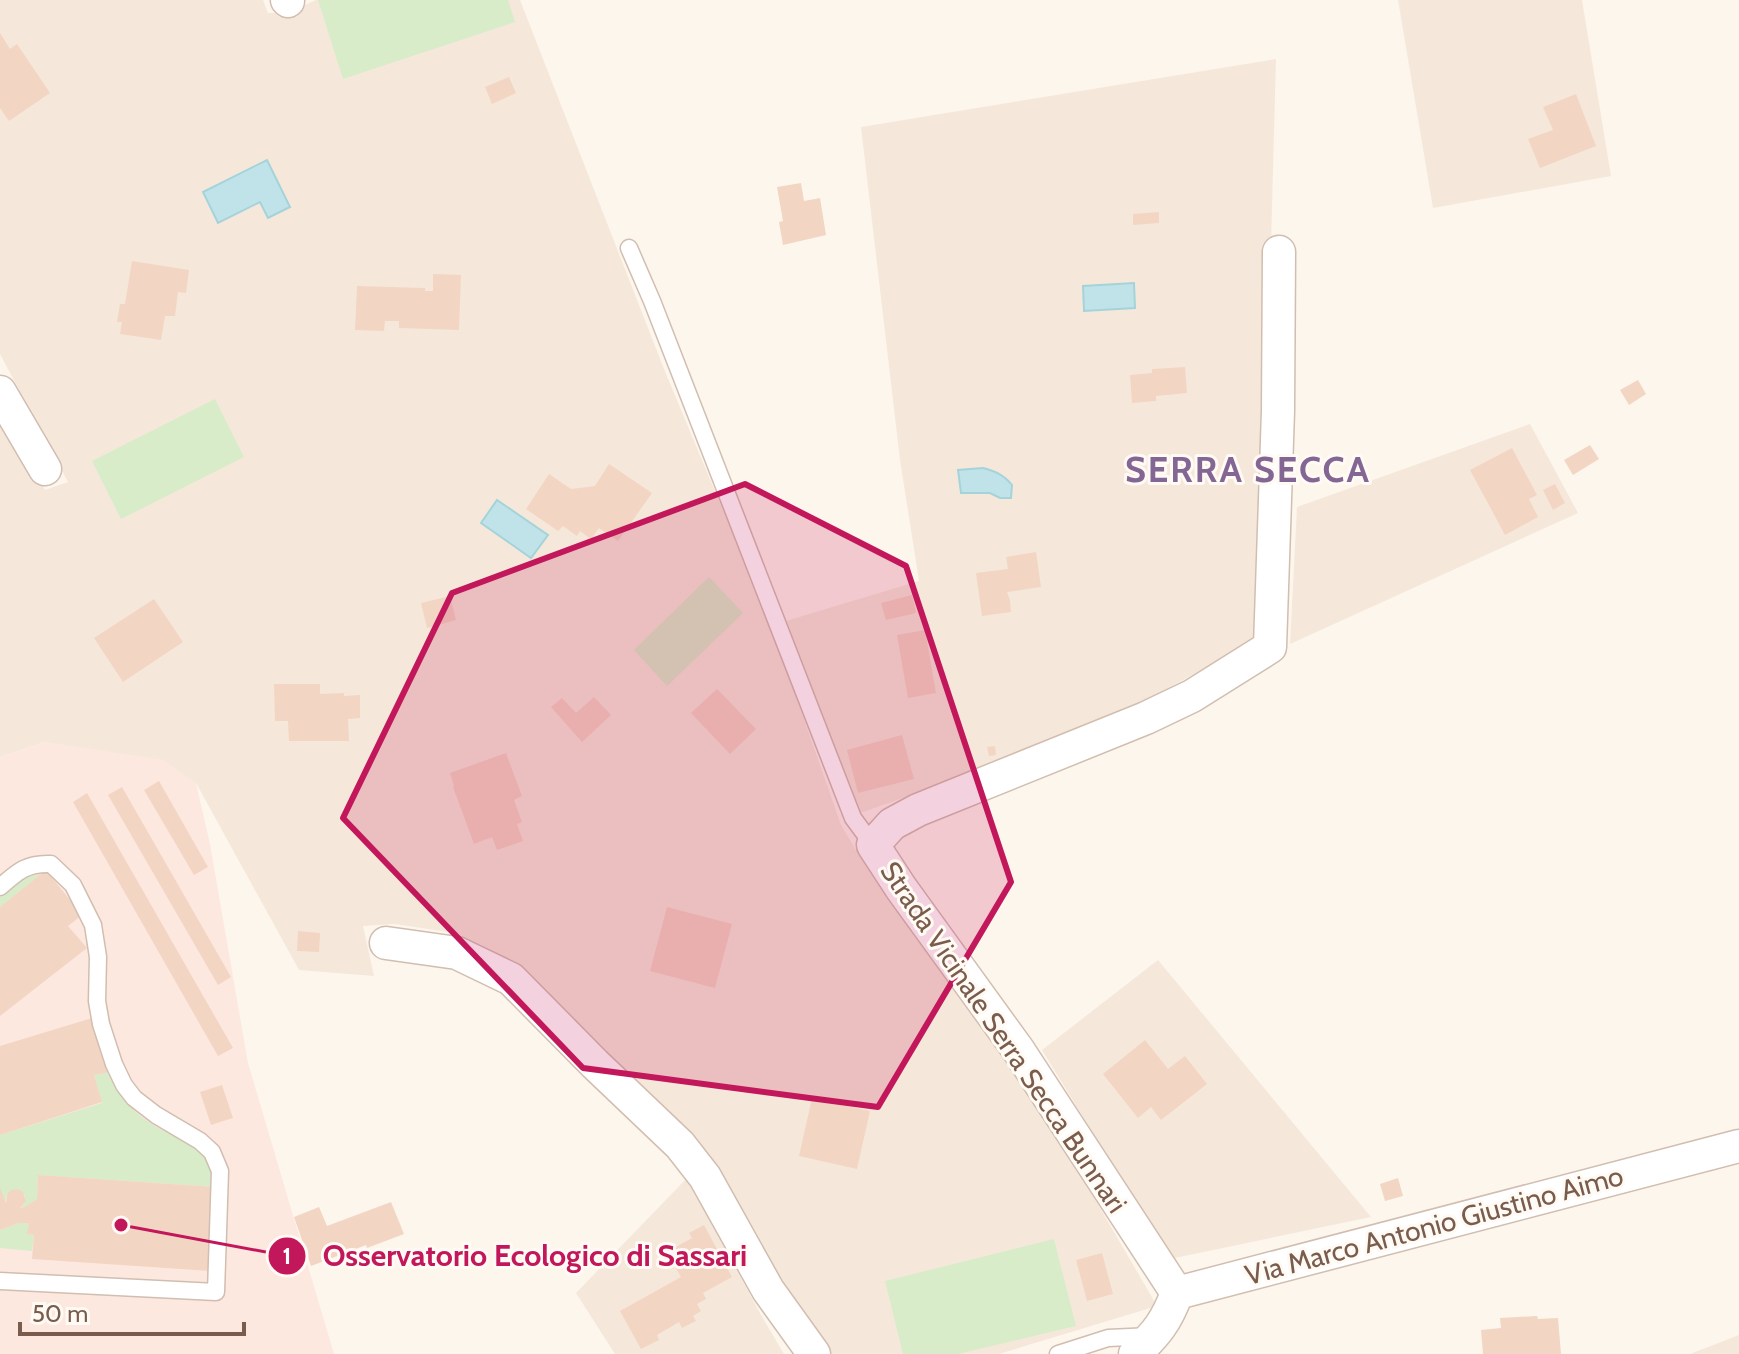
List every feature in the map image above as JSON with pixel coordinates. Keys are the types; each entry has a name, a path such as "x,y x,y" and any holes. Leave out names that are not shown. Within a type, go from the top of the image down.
{"street":[{"name":"Strada Vicinale Serra Secca Bunnari","path":"1177,1293 1019,1051 873,845 892,824 918,810 1146,718 1192,696 1270,647 1278,411 1279,252"},
{"path":"0,392 45,469"},
{"path":"386,943 457,953 511,979 680,1145 705,1177 768,1290 814,1354"},
{"name":"Via Marco Antonio Giustino Aimo","path":"1177,1293 1739,1146"},
{"path":"1154,1349 1177,1293"}],"lane":[{"path":"629,248 853,818 873,845"},
{"path":"0,887 34,863 51,864 73,885 93,925 98,957 97,1001 101,1024 124,1085 134,1098 156,1115 212,1152 220,1171 216,1292 0,1281"},
{"path":"1058,1354 1108,1338 1154,1349"}],"highlighted area":[{"path":"745,484 906,566 1011,882 878,1107 583,1068 343,818 452,593"}],"shaded area":[{"path":"0,0 263,0 268,13 287,13 316,0 520,0 664,369 771,625 841,825 893,903 1042,1108 1157,1306 999,1354 817,1354 708,1154 485,953 454,933 395,924 363,926 374,976 299,970 196,783 45,742 0,757 0,420 45,490 68,482 0,354"},
{"path":"1398,0 1582,0 1611,176 1433,208"},
{"path":"1276,59 1261,614 1251,643 1113,718 860,813 786,621 919,581 900,460 861,127"},
{"path":"1530,424 1578,513 1290,644 1297,507"},
{"path":"45,742 163,760 196,783 210,844 248,1063 334,1354 0,1354 0,757"},
{"path":"1158,960 1371,1217 1170,1259 1042,1050"},
{"path":"687,1178 784,1354 615,1354 576,1293"},
{"path":"1739,1335 1739,1354 1690,1354"}],"green space":[{"path":"318,0 508,0 515,22 343,79"},
{"path":"215,399 244,457 121,519 92,461"},
{"path":"709,577 743,613 667,686 634,650"},
{"path":"41,874 0,907 0,897 23,878"},
{"path":"107,1072 122,1097 142,1117 202,1151 211,1164 216,1187 38,1175 37,1199 20,1208 25,1196 16,1190 7,1194 5,1202 0,1190 0,1135 102,1103 94,1075"},
{"path":"29,1223 28,1234 34,1235 32,1251 0,1248 0,1230"},
{"path":"1054,1239 1076,1326 958,1354 903,1354 885,1281"}],"water":[{"path":"267,160 290,207 268,218 260,202 218,223 203,192"},
{"path":"1134,283 1135,308 1084,311 1083,286"},
{"path":"983,468 999,474 1012,485 1011,498 1000,498 990,493 961,493 958,470"},
{"path":"497,500 548,535 531,558 481,523"}],"building":[{"path":"0,33 10,49 17,44 50,93 9,121 0,108"},
{"path":"509,77 516,93 492,104 485,87"},
{"path":"1576,94 1596,146 1540,168 1528,139 1553,130 1543,107"},
{"path":"801,183 804,201 820,198 826,235 783,245 779,222 783,221 777,187"},
{"path":"1159,212 1159,223 1133,225 1133,214"},
{"path":"132,261 189,270 186,293 178,292 175,316 165,316 161,340 120,334 122,322 117,322 120,304 125,304"},
{"path":"433,274 461,275 459,330 399,328 399,321 385,321 384,331 355,330 357,286 425,288 425,291 433,291"},
{"path":"1185,367 1187,393 1156,396 1156,401 1132,403 1130,375 1152,373 1152,369"},
{"path":"1638,380 1646,394 1629,405 1620,390"},
{"path":"1590,445 1599,459 1573,475 1564,460"},
{"path":"1512,448 1537,495 1529,499 1538,517 1505,535 1470,470"},
{"path":"609,464 652,493 618,541 599,528 591,539 580,531 577,536 563,526 558,531 526,509 549,474 571,489 595,486"},
{"path":"1555,484 1565,503 1553,510 1543,490"},
{"path":"1036,552 1041,587 1007,592 1011,612 982,616 976,573 1008,569 1006,557"},
{"path":"912,595 916,613 886,620 881,603"},
{"path":"450,596 456,620 427,628 421,603"},
{"path":"154,599 183,642 123,682 94,638"},
{"path":"925,630 936,693 908,698 897,635"},
{"path":"274,684 320,684 320,694 360,695 360,718 348,719 349,741 289,741 288,721 275,721"},
{"path":"717,689 756,729 730,754 691,713"},
{"path":"594,697 611,715 582,742 551,707 562,698 576,713"},
{"path":"902,735 914,779 858,793 847,750"},
{"path":"995,746 996,755 989,756 987,747"},
{"path":"506,753 522,796 514,800 522,822 517,824 523,841 497,850 492,837 474,844 450,773"},
{"path":"159,781 208,867 194,875 144,790"},
{"path":"122,787 231,977 218,985 108,795"},
{"path":"87,793 233,1048 218,1056 73,802"},
{"path":"46,870 82,915 68,926 87,948 0,1016 0,907"},
{"path":"667,907 732,924 715,988 650,971"},
{"path":"298,931 320,933 319,952 297,951"},
{"path":"92,1018 110,1072 94,1075 102,1102 0,1135 0,1046"},
{"path":"1145,1040 1168,1069 1185,1056 1207,1084 1161,1120 1151,1107 1138,1118 1103,1074"},
{"path":"222,1085 233,1118 211,1125 200,1092"},
{"path":"812,1098 870,1111 857,1169 799,1156"},
{"path":"38,1175 216,1187 210,1271 32,1259 34,1235 27,1234 29,1223 0,1230 0,1188 6,1203 11,1190 23,1192 26,1201 20,1208 25,1207 37,1199"},
{"path":"1398,1178 1403,1196 1385,1201 1380,1184"},
{"path":"391,1202 404,1234 311,1266 294,1217 319,1207 327,1226"},
{"path":"704,1225 732,1277 703,1293 706,1299 697,1304 701,1311 693,1316 696,1321 682,1328 679,1322 657,1335 659,1340 641,1349 620,1311 681,1277 664,1247 670,1244 672,1249 692,1238 689,1233"},
{"path":"1102,1253 1113,1294 1087,1301 1076,1260"},
{"path":"1537,1316 1538,1319 1558,1318 1561,1354 1483,1354 1481,1330 1501,1328 1500,1318"}],"place":[{"name":"Osservatorio Ecologico di Sassari","path":"121,1225"}],"district":[{"name":"SERRA SECCA","path":"1248,469"}]}
